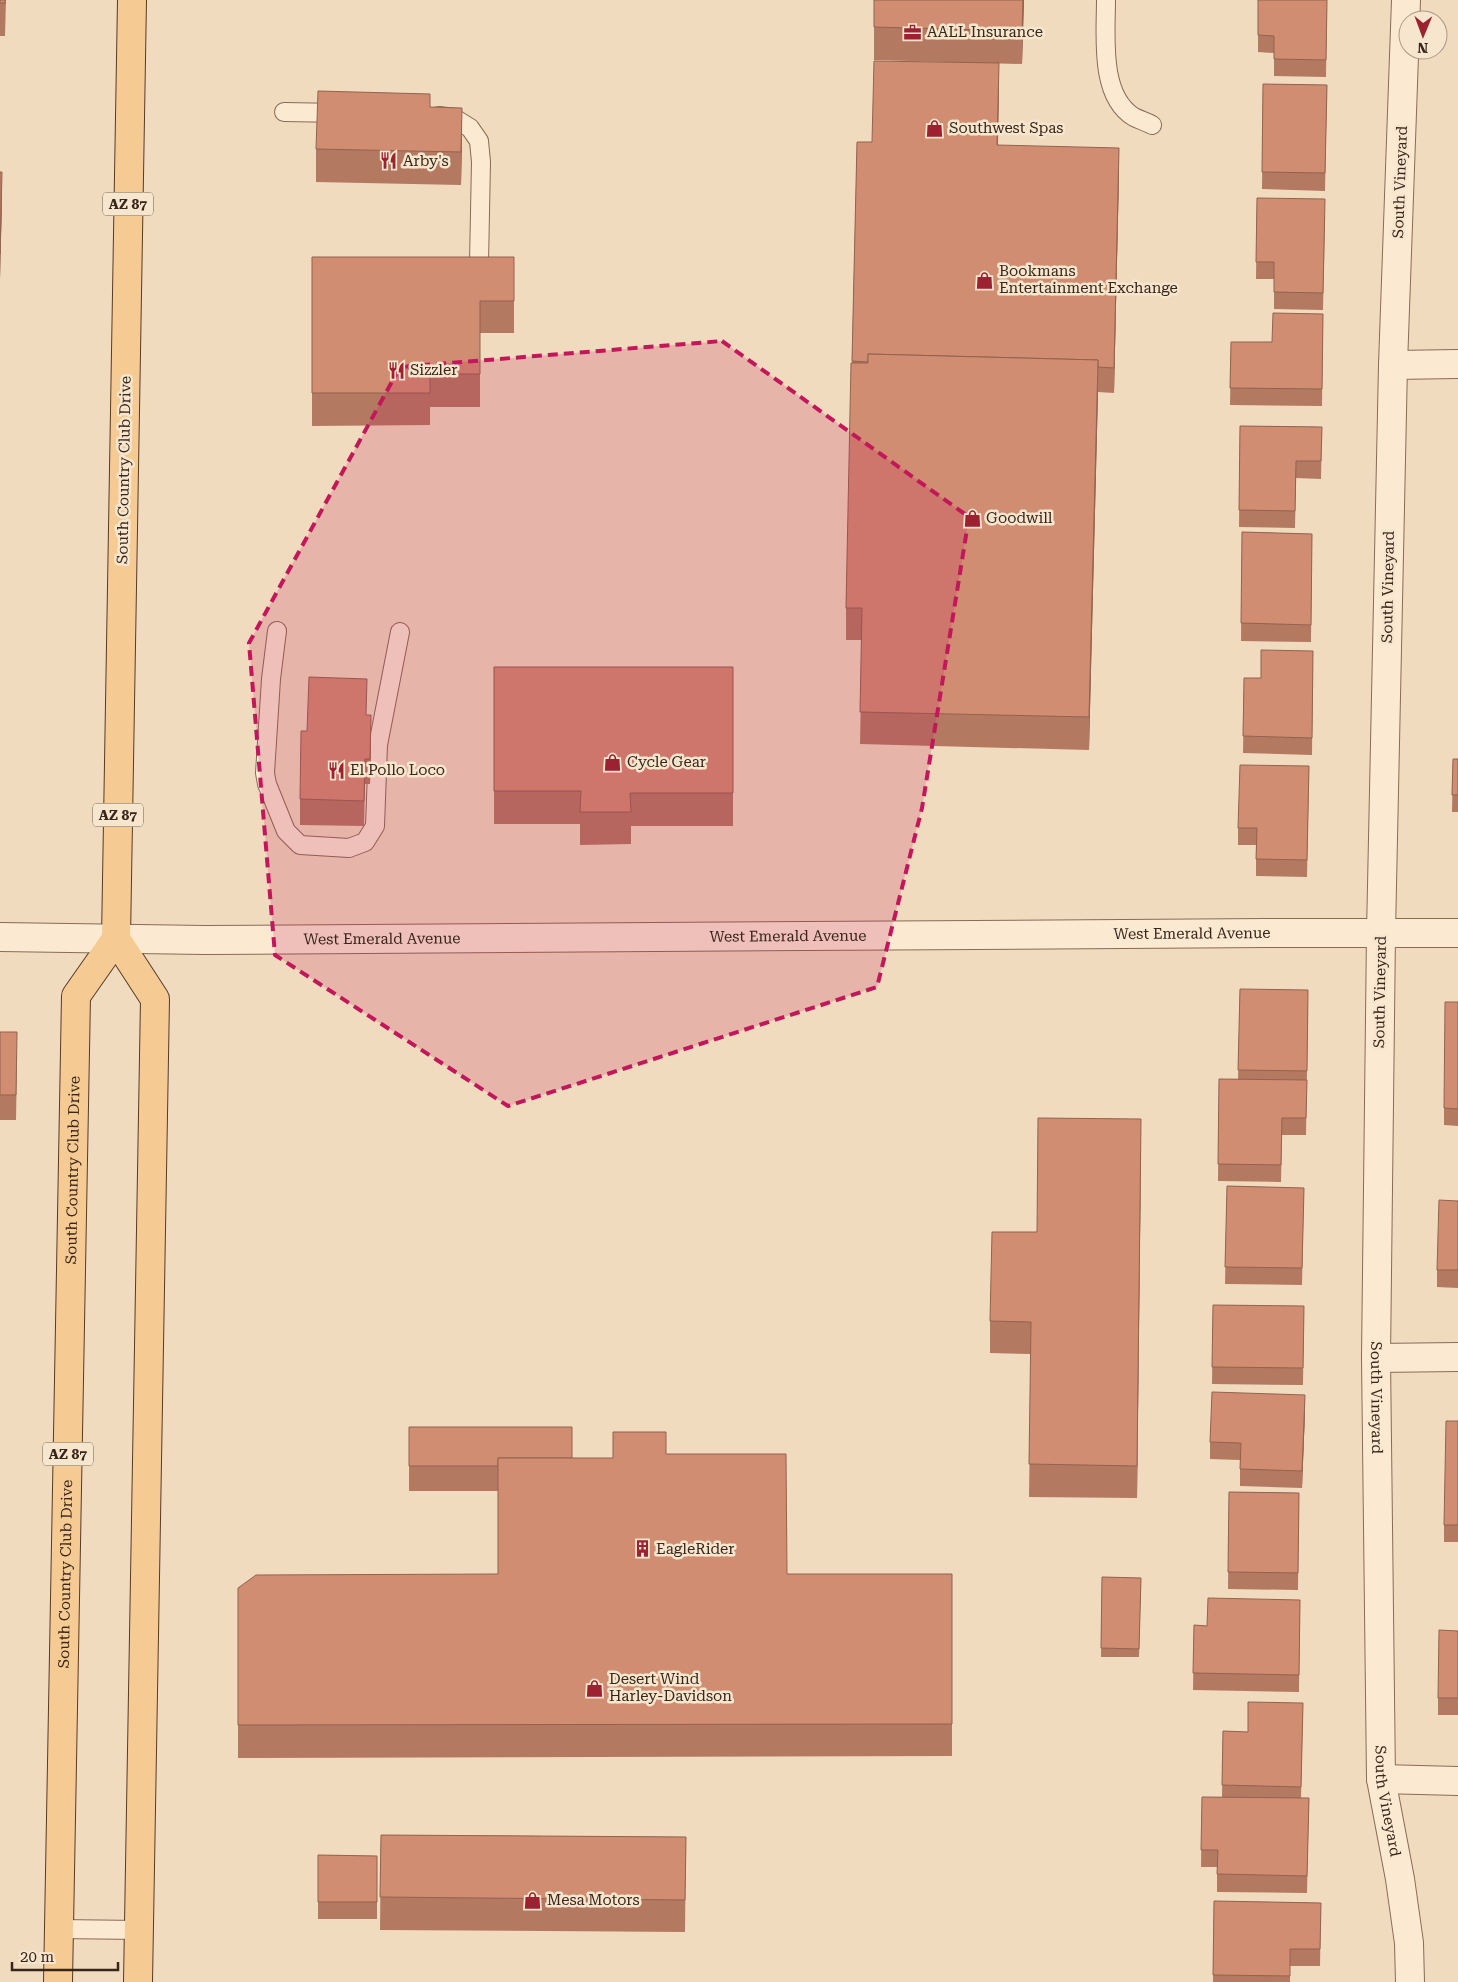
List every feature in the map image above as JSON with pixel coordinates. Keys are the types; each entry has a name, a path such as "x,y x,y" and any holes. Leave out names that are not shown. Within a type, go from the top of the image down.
{"main road":[{"name":"South Country Club Drive","path":"58,1982 76,996 116,940 132,0"},
{"path":"116,940 154,999 138,1982"}],"street":[{"name":"South Vineyard","path":"1406,0 1393,365 1381,933 1376,1358 1381,1779 1400,1880 1409,1943 1410,1982"},
{"path":"1393,365 1458,364"},
{"name":"West Emerald Avenue","path":"0,938 116,940 1266,932 1458,933"},
{"path":"1376,1358 1458,1357"},
{"path":"1381,1779 1458,1781"}],"lane":[{"path":"1106,0 1108,78 1113,92 1121,104 1133,116 1152,125"},
{"path":"284,112 353,113"},
{"path":"422,114 454,118 470,128 479,141 481,162 479,263"},
{"path":"277,631 270,679 267,784 286,831 300,845 350,848 365,842 376,826 378,745 400,632"},
{"path":"59,1929 139,1930"}],"highlighted area":[{"path":"722,341 969,517 922,808 877,987 508,1106 275,955 249,643 400,367"}],"building":[{"path":"874,0 1023,0 1022,31 874,27"},
{"path":"1258,0 1327,0 1326,60 1274,59 1274,36 1258,35"},
{"name":"Bookmans Entertainment Exchange","path":"874,61 999,63 997,145 1119,148 1114,368 1098,367 1098,360 868,354 868,362 852,361 857,142 872,142"},
{"path":"1263,84 1327,85 1325,173 1262,172"},
{"path":"318,91 430,94 430,107 462,108 461,152 316,149"},
{"path":"0,172 2,172 0,254"},
{"path":"1257,198 1325,199 1323,293 1274,292 1274,262 1256,262"},
{"name":"Sizzler","path":"312,257 514,257 514,301 480,301 480,374 430,374 430,393 312,393"},
{"path":"1273,313 1323,314 1322,389 1230,388 1231,342 1272,342"},
{"name":"Goodwill","path":"868,354 1098,360 1089,717 860,712 862,608 846,608 851,363 868,363"},
{"path":"1240,426 1322,427 1321,461 1296,461 1295,511 1239,510"},
{"path":"1242,532 1312,534 1311,625 1241,623"},
{"path":"1261,650 1313,651 1312,738 1243,736 1244,678 1261,678"},
{"name":"Cycle Gear","path":"494,667 733,667 733,793 630,793 631,812 580,812 581,791 494,791"},
{"name":"El Pollo Loco","path":"309,677 367,679 366,715 371,715 370,759 365,759 364,801 300,799 301,731 307,731"},
{"path":"1453,759 1458,759 1458,795 1452,795"},
{"path":"1240,765 1309,766 1307,860 1256,859 1257,828 1238,828"},
{"path":"1240,989 1308,990 1307,1071 1238,1070"},
{"path":"1445,1002 1458,1002 1458,1109 1444,1108"},
{"path":"0,1032 17,1032 16,1095 0,1095"},
{"path":"1219,1079 1307,1080 1306,1118 1282,1118 1281,1165 1218,1164"},
{"path":"1038,1118 1141,1119 1137,1466 1029,1464 1031,1322 990,1321 992,1232 1037,1232"},
{"path":"1227,1186 1304,1188 1302,1268 1225,1267"},
{"path":"1439,1200 1458,1201 1458,1270 1437,1270"},
{"path":"1213,1305 1304,1306 1303,1368 1212,1367"},
{"path":"1212,1392 1305,1395 1302,1471 1240,1469 1241,1443 1210,1442"},
{"path":"1446,1421 1458,1421 1458,1525 1444,1525"},
{"path":"409,1427 572,1427 572,1458 498,1458 498,1466 409,1466"},
{"path":"613,1432 666,1432 666,1454 786,1454 787,1574 952,1574 952,1724 238,1725 238,1588 256,1575 498,1574 498,1458 613,1458"},
{"path":"1229,1492 1299,1493 1298,1573 1228,1572"},
{"path":"1102,1577 1141,1578 1139,1649 1101,1648"},
{"path":"1208,1598 1300,1600 1299,1675 1193,1673 1194,1625 1207,1626"},
{"path":"1439,1630 1458,1631 1458,1698 1438,1698"},
{"path":"1248,1702 1303,1703 1301,1787 1222,1785 1223,1731 1248,1732"},
{"path":"1202,1797 1309,1798 1307,1876 1217,1874 1218,1850 1201,1850"},
{"path":"381,1835 686,1837 685,1900 380,1897"},
{"path":"318,1855 377,1856 377,1902 318,1902"},
{"path":"1214,1901 1321,1903 1320,1949 1290,1949 1290,1976 1213,1975"}],"place":[{"name":"AALL Insurance","path":"913,32"},
{"name":"Southwest Spas","path":"935,128"},
{"name":"Arby's","path":"389,161"},
{"name":"Bookmans Entertainment Exchange","path":"985,280"},
{"name":"Sizzler","path":"396,370"},
{"name":"Goodwill","path":"972,518"},
{"name":"Cycle Gear","path":"613,762"},
{"name":"El Pollo Loco","path":"336,770"},
{"name":"EagleRider","path":"642,1549"},
{"name":"Desert Wind Harley-Davidson","path":"595,1688"},
{"name":"Mesa Motors","path":"533,1900"}]}
